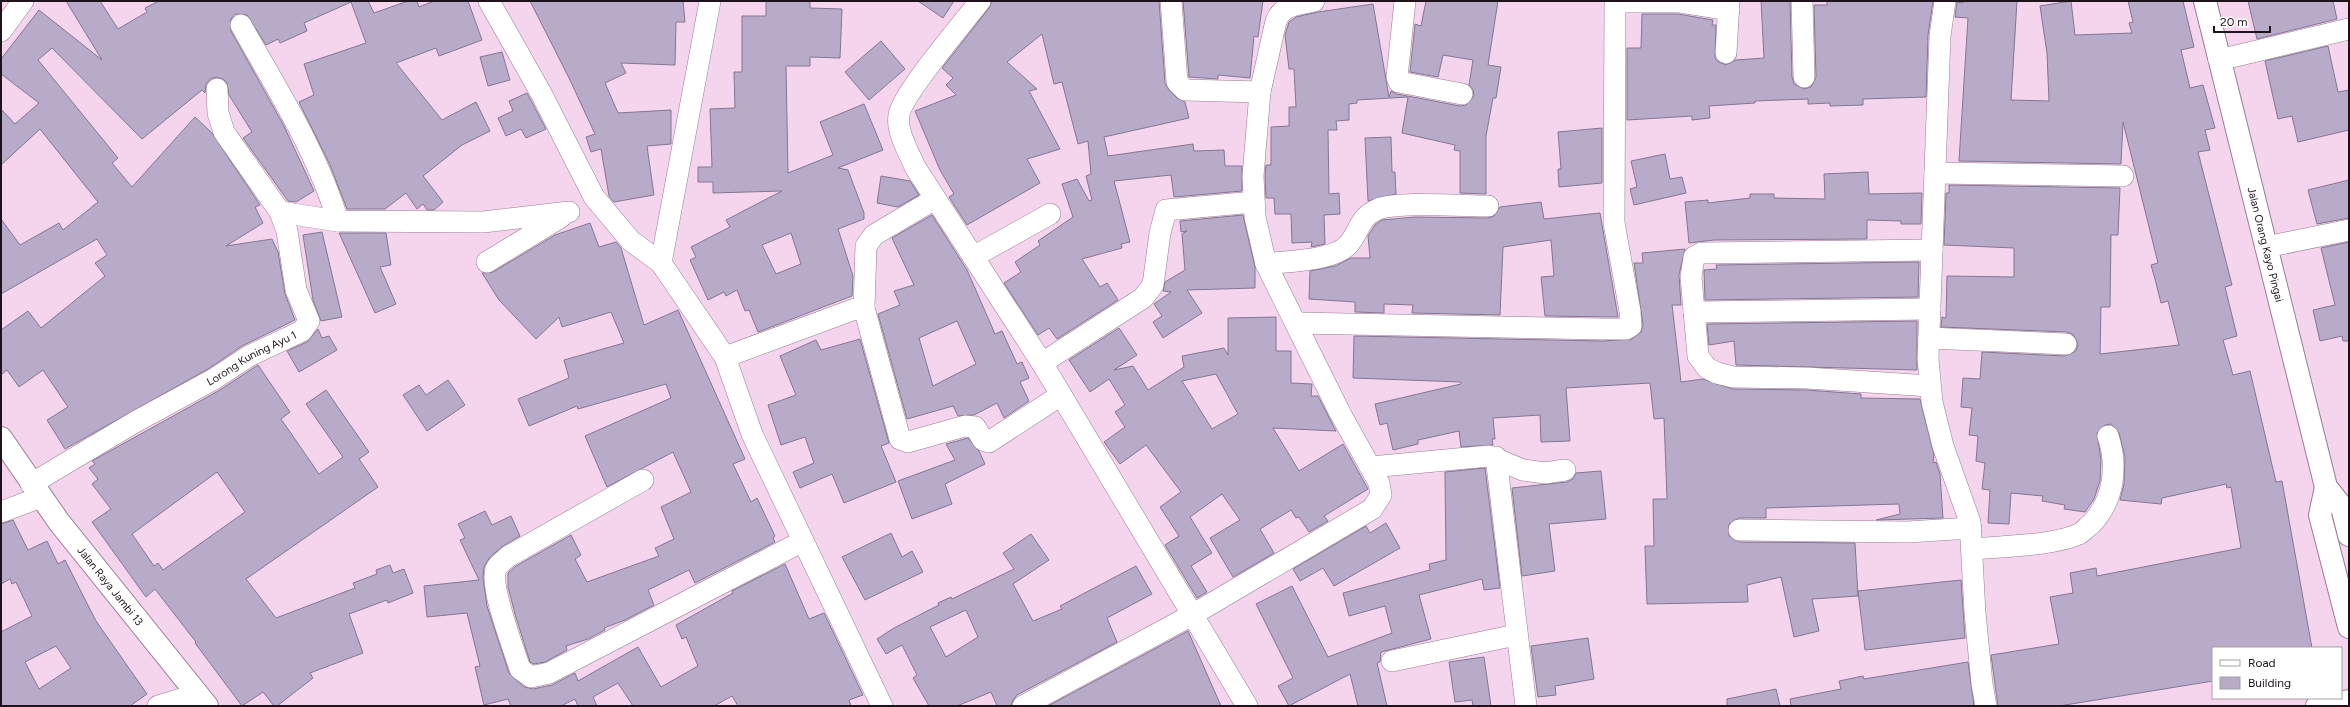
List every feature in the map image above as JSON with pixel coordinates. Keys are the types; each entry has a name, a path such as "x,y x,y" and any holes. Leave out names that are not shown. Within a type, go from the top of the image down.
{"main road":[{"name":"Jalan Orang Kayo Pingai","path":"2205,1 2218,60 2326,487 2342,508 2349,535"},
{"name":"Jalan Raya Jambi 13","path":"1,438 36,490 203,700"},
{"name":"Jalan Orang Kayo Pingai","path":"2326,487 2320,515 2349,627"},
{"path":"2317,706 2349,701"}],"street":[{"path":"1,31 23,1"},
{"path":"489,1 542,95 594,197 631,241 661,263 725,357 752,434 882,706"},
{"path":"661,263 710,1"},
{"path":"980,1 908,95 899,115 901,134 915,167 1042,363 1247,706"},
{"path":"1170,1 1177,82 1185,90 1260,92"},
{"path":"1023,706 1192,615 1372,509 1381,495 1379,482 1340,413 1297,323 1266,264 1255,217 1253,176 1260,92 1280,12 1288,8 1314,1"},
{"path":"1405,1 1397,77 1399,82 1462,94"},
{"path":"1802,1 1804,77"},
{"path":"1945,1 1940,36 1929,338 1930,386 1943,446 1959,487 1971,528 1975,612 1982,684 1986,706"},
{"path":"1297,323 1603,329 1626,329 1631,326 1630,310 1614,223 1615,5 1618,2 1679,2 1729,5 1726,53"},
{"path":"241,25 315,161 328,188 338,221"},
{"path":"2218,60 2349,29"},
{"name":"Lorong Kuning Ayu 1","path":"36,490 270,347 302,331 309,321 296,290 287,231 280,212 268,192 224,132 218,113 217,89"},
{"path":"1935,173 2123,176"},
{"path":"487,262 594,197"},
{"path":"935,199 874,235 866,246 864,308 900,439 908,442 965,426 975,427 983,440 989,442 1061,395"},
{"path":"1042,363 1143,298 1153,285 1160,232 1166,210 1254,202"},
{"path":"1266,264 1337,254 1348,245 1364,217 1380,209 1403,206 1488,206"},
{"path":"280,212 338,221 483,222 569,212"},
{"path":"973,257 1050,214"},
{"path":"2266,247 2349,230"},
{"path":"1930,386 1807,378 1733,377 1717,373 1707,368 1698,356 1691,277 1694,257 1701,253 1932,250"},
{"path":"725,357 855,309 864,308"},
{"path":"1694,312 1930,310"},
{"path":"1929,338 2066,344"},
{"path":"1972,549 2056,540 2080,534 2100,515 2111,489 2114,462 2108,436"},
{"path":"1371,467 1489,456 1496,457 1523,470 1545,473 1566,470"},
{"path":"1496,457 1516,635 1526,706"},
{"path":"643,480 509,556 496,568 495,578 498,596 520,669 524,674 531,678 549,673 803,541"},
{"path":"1,512 36,490"},
{"path":"1739,530 1908,532 1971,528"},
{"path":"1392,661 1516,635"},
{"path":"158,706 203,700"}],"building":[{"path":"66,1 100,1 118,29 147,12 145,8 159,1 368,1 374,13 408,1 417,1 419,7 434,1 468,1 482,40 439,56 436,48 396,63 442,120 476,102 490,131 462,145 423,176 443,202 434,210 427,210 423,204 417,209 406,193 385,209 347,209 330,165 299,102 314,95 304,64 366,43 351,2 304,23 307,31 280,43 278,39 266,45 247,15 235,14 231,19 231,31 284,126 314,191 296,202 288,201 243,138 252,132 229,95 227,83 223,79 216,77 210,79 206,84 205,93 202,90 142,139 52,48 38,60 118,158 112,163 132,187 195,117 212,133 260,205 255,207 263,223 226,246 272,239 278,252 285,294 295,320 242,346 208,369 65,449 47,420 68,407 43,370 19,387 7,370 1,375 1,330 28,311 41,328 105,276 95,263 107,255 97,239 1,294 1,219 20,245 59,223 63,230 98,202 40,129 1,165 1,109 15,124 39,103 1,74 1,59 39,10 102,60"},
{"path":"530,1 683,1 685,22 676,22 675,65 621,63 626,73 605,83 618,113 671,110 671,144 647,146 654,195 614,202 609,196 601,149 591,152 586,137 595,134 569,78"},
{"path":"766,1 810,1 810,8 842,9 840,58 810,57 810,66 786,66 788,173 833,155 820,122 864,104 883,150 838,168 848,170 864,213 864,219 838,229 853,276 852,296 758,332 749,310 745,311 737,290 726,296 724,292 708,300 690,260 696,257 691,247 730,227 726,220 782,191 713,193 713,182 698,182 698,167 712,167 710,109 735,108 734,72 742,72 742,16 766,16","holes":["791,233 801,264 776,274 762,245"]},
{"path":"918,1 954,1 943,18"},
{"path":"992,1 1159,1 1165,83 1169,90 1177,98 1185,102 1189,118 1104,137 1108,156 1193,144 1194,151 1224,150 1225,166 1242,166 1242,191 1174,197 1171,175 1114,181 1130,242 1121,244 1122,248 1082,259 1100,287 1107,283 1118,300 1057,339 1049,328 1038,335 1004,283 1021,272 1015,262 1040,245 1038,241 1073,217 1062,184 1077,179 1089,201 1092,200 1086,176 1091,174 1088,141 1078,144 1062,82 1054,84 1042,34 1007,62 1037,89 1029,91 1060,149 1027,159 1040,183 967,225 949,197 954,194 940,170 915,111 956,95 946,85 953,78 942,68 989,8"},
{"path":"1183,1 1263,1 1258,37 1254,36 1250,78 1218,75 1218,79 1189,77"},
{"path":"1426,1 1498,1 1488,65 1501,67 1496,98 1493,98 1486,136 1486,194 1460,193 1460,151 1454,150 1455,145 1402,133 1408,97 1357,100 1357,103 1349,104 1349,120 1336,121 1337,130 1328,130 1329,194 1339,193 1340,214 1324,215 1325,244 1311,247 1312,242 1292,243 1291,214 1275,214 1274,198 1266,198 1265,176 1266,165 1271,165 1271,127 1289,126 1289,107 1296,107 1294,69 1289,69 1285,35 1289,22 1296,17 1318,12 1373,4 1389,97 1391,91 1397,94 1460,106 1466,105 1474,96 1473,90 1469,85 1473,60 1443,55 1438,77 1410,72 1415,24 1421,26"},
{"path":"1761,1 1790,1 1792,77 1794,84 1804,89 1811,87 1816,77 1814,5 1827,5 1827,1 1933,1 1928,35 1926,97 1863,99 1863,105 1830,106 1830,103 1808,104 1808,99 1755,101 1755,103 1709,106 1710,118 1692,120 1692,116 1627,120 1627,48 1641,48 1642,14 1678,14 1713,20 1712,25 1716,25 1715,58 1717,61 1726,65 1736,60 1764,58"},
{"path":"1963,1 2017,1 2011,100 2049,101 2047,53 2040,6 2071,1 2075,35 2132,33 2129,23 2133,22 2128,1 2183,1 2194,47 2181,50 2190,88 2203,85 2215,128 2205,130 2210,150 2198,152 2232,285 2225,287 2237,336 2223,340 2233,375 2250,371 2276,482 2282,481 2312,647 2212,647 2212,681 2059,706 1998,706 1991,655 2059,644 2050,597 2073,593 2070,573 2096,568 2097,576 2241,548 2231,487 2227,488 2226,484 2162,498 2161,504 2120,500 2124,484 2125,457 2119,433 2111,424 2105,425 2097,433 2101,460 2100,481 2094,499 2085,512 2064,509 2065,505 2042,501 2043,496 2011,493 2009,524 1988,523 1990,490 1982,489 1985,463 1976,461 1978,436 1969,435 1972,408 1961,407 1963,378 1980,379 1982,352 2065,356 2076,351 2078,344 2073,334 2067,332 1941,327 1942,317 1946,318 1947,276 2014,277 2014,248 1944,245 1946,193 1949,193 1949,185 2120,188 2118,235 2111,235 2110,307 2101,307 2100,354 2179,345 2168,301 2161,303 2151,265 2158,263 2123,122 2121,164 1959,161 1968,18 1955,17 1957,2 1963,3"},
{"path":"2248,1 2333,1 2337,19 2257,39"},
{"path":"881,41 905,69 869,100 845,72"},
{"path":"2328,46 2338,92 2349,90 2349,130 2298,142 2292,116 2278,119 2265,61"},
{"path":"502,52 510,80 488,86 480,57"},
{"path":"527,93 546,129 526,138 521,129 506,136 498,118 513,111 509,101"},
{"path":"1602,128 1602,183 1559,187 1558,169 1561,169 1558,132"},
{"path":"1391,137 1392,172 1395,172 1396,194 1368,201 1365,138"},
{"path":"1665,154 1670,179 1682,177 1686,193 1634,205 1630,189 1637,187 1631,161"},
{"path":"1868,172 1869,194 1922,193 1921,224 1901,224 1901,221 1867,220 1867,239 1714,240 1689,243 1685,202 1708,200 1708,203 1750,198 1750,194 1774,194 1774,198 1825,199 1824,174"},
{"path":"881,176 910,181 919,195 898,207 877,203"},
{"path":"2349,180 2349,218 2317,224 2308,190"},
{"path":"1541,202 1544,219 1600,213 1618,317 1545,316 1541,277 1554,276 1551,240 1503,247 1500,315 1412,313 1413,305 1384,304 1384,313 1355,312 1355,302 1309,299 1310,271 1335,266 1351,258 1370,258 1368,236 1375,225 1382,220 1415,217 1488,218 1494,216 1500,207"},
{"path":"932,215 967,270 995,334 1002,331 1017,364 1022,362 1029,378 1020,382 1029,401 1004,418 997,403 974,415 958,416 953,406 907,419 878,314 900,305 894,291 914,285 892,238","holes":["957,321 976,364 933,386 919,338"]},
{"path":"1243,215 1255,267 1255,288 1187,290 1202,313 1163,338 1153,322 1162,316 1154,304 1171,292 1163,291 1165,282 1185,270 1182,234 1187,231 1181,232 1180,221"},
{"path":"590,223 599,247 616,242 621,248 644,325 678,310 745,459 733,464 751,502 757,498 775,536 773,538 775,542 695,583 689,570 648,590 654,605 625,620 604,628 605,630 588,639 566,646 567,650 545,662 534,664 530,662 515,614 508,587 508,573 516,566 571,535 581,555 575,559 587,582 659,556 655,548 674,539 661,507 691,492 673,452 607,487 585,436 671,398 666,384 578,409 577,406 529,426 518,399 569,378 564,360 624,343 611,312 562,327 559,317 536,339 499,300 482,273 493,272 555,235"},
{"path":"322,232 342,317 321,321 313,300 303,235"},
{"path":"339,233 386,233 391,265 380,267 396,304 375,313"},
{"path":"2349,242 2349,341 2343,341 2342,336 2320,341 2313,310 2335,305 2321,248"},
{"path":"1685,249 1679,275 1681,305 1672,305 1681,382 1703,379 1733,389 1807,390 1861,394 1861,398 1920,399 1934,455 1933,463 1936,462 1940,474 1943,518 1876,520 1900,514 1899,504 1766,508 1766,518 1739,518 1729,524 1729,536 1739,542 1855,543 1858,596 1812,599 1819,631 1794,637 1781,577 1747,585 1748,602 1647,604 1645,546 1654,546 1653,499 1667,499 1664,418 1654,419 1650,383 1566,388 1570,441 1541,442 1540,415 1493,418 1495,439 1492,439 1493,445 1461,447 1459,431 1418,440 1418,444 1393,450 1387,423 1380,425 1375,404 1461,384 1461,382 1353,378 1354,336 1603,341 1632,339 1641,332 1643,325 1634,263 1643,263 1642,253"},
{"path":"1919,262 1918,297 1705,300 1704,270 1717,269 1716,265"},
{"path":"1276,317 1276,351 1291,351 1291,383 1312,384 1311,396 1318,396 1336,431 1273,428 1299,471 1343,444 1368,489 1324,516 1328,521 1309,532 1299,517 1296,518 1291,510 1260,529 1274,553 1233,577 1210,538 1240,520 1222,494 1190,517 1212,553 1191,566 1207,592 1197,598 1165,545 1179,536 1160,507 1181,492 1146,445 1120,464 1104,442 1125,427 1115,412 1125,405 1109,379 1090,392 1069,360 1119,328 1137,355 1114,370 1133,366 1148,390 1184,367 1182,356 1224,348 1228,355 1228,318","holes":["1216,374 1238,414 1212,429 1182,381"]},
{"path":"1917,321 1917,370 1736,365 1734,341 1709,345 1707,324"},
{"path":"318,329 322,338 329,336 337,350 299,372 287,351 307,342"},
{"path":"860,339 889,443 881,446 896,482 844,503 832,474 800,488 793,472 814,463 805,437 781,445 768,405 796,395 780,356 816,340 821,350"},
{"path":"258,365 290,412 281,419 319,474 343,457 306,404 326,390 369,452 359,459 378,487 246,579 276,618 355,588 353,583 377,574 376,570 390,565 393,573 404,569 413,593 388,603 387,600 349,614 363,653 310,673 313,678 277,706 274,706 263,692 242,706 195,643 196,642 155,589 146,597 92,522 111,509 92,484 98,479 89,468 95,464 92,461 220,390","holes":["217,472 245,512 163,570 158,563 154,566 132,534"]},
{"path":"448,380 465,405 427,431 403,395 419,385 426,395"},
{"path":"968,438 979,451 985,464 945,484 952,504 912,519 898,481 955,460 946,444"},
{"path":"1485,468 1500,588 1484,590 1482,579 1419,595 1431,639 1381,652 1380,662 1377,663 1387,706 1358,706 1350,674 1289,706 1278,686 1293,678 1256,604 1292,586 1328,657 1392,633 1385,606 1349,616 1343,593 1430,570 1429,564 1446,560 1445,472"},
{"path":"1601,471 1606,519 1549,524 1555,571 1522,576 1512,488 1567,482 1573,479 1576,473"},
{"path":"485,511 492,525 511,516 520,536 503,546 490,557 484,567 483,578 487,606 509,673 524,687 533,689 552,685 575,673 578,681 638,647 661,687 698,666 686,637 682,639 676,625 733,593 732,591 785,564 809,619 824,613 863,695 849,700 851,706 738,706 732,696 714,706 633,706 618,683 593,697 597,706 578,706 575,699 561,706 511,706 508,699 484,705 475,667 480,666 467,613 427,617 424,586 479,580 460,540 465,538 458,524"},
{"path":"13,520 28,550 47,541 58,564 65,560 96,621 147,694 130,706 1,706 1,632 32,616 16,582 12,584 10,579 1,584 1,524","holes":["56,646 71,668 39,689 25,662"]},
{"path":"1386,523 1400,548 1334,586 1323,568 1300,581 1293,569 1366,526 1370,533"},
{"path":"891,533 902,557 912,551 923,572 865,600 842,557"},
{"path":"1031,534 1049,560 1013,584 1033,621 1062,609 1060,606 1136,566 1152,594 1107,618 1117,642 1017,695 1011,706 997,706 991,692 957,706 929,706 913,678 917,675 902,645 886,654 877,639 894,628 939,605 938,603 951,597 952,599 1014,569 1003,553","holes":["966,610 978,637 946,657 930,627"]},
{"path":"1961,580 1965,638 1865,650 1858,591"},
{"path":"1188,631 1221,706 1048,706"},
{"path":"1588,638 1594,679 1555,686 1556,695 1538,697 1531,646"},
{"path":"1484,657 1491,706 1473,706 1472,700 1455,702 1449,662"},
{"path":"1968,662 1974,706 1791,706 1790,699 1841,689 1839,681 1863,676 1864,679"},
{"path":"1776,689 1780,706 1727,706 1727,699"}]}
